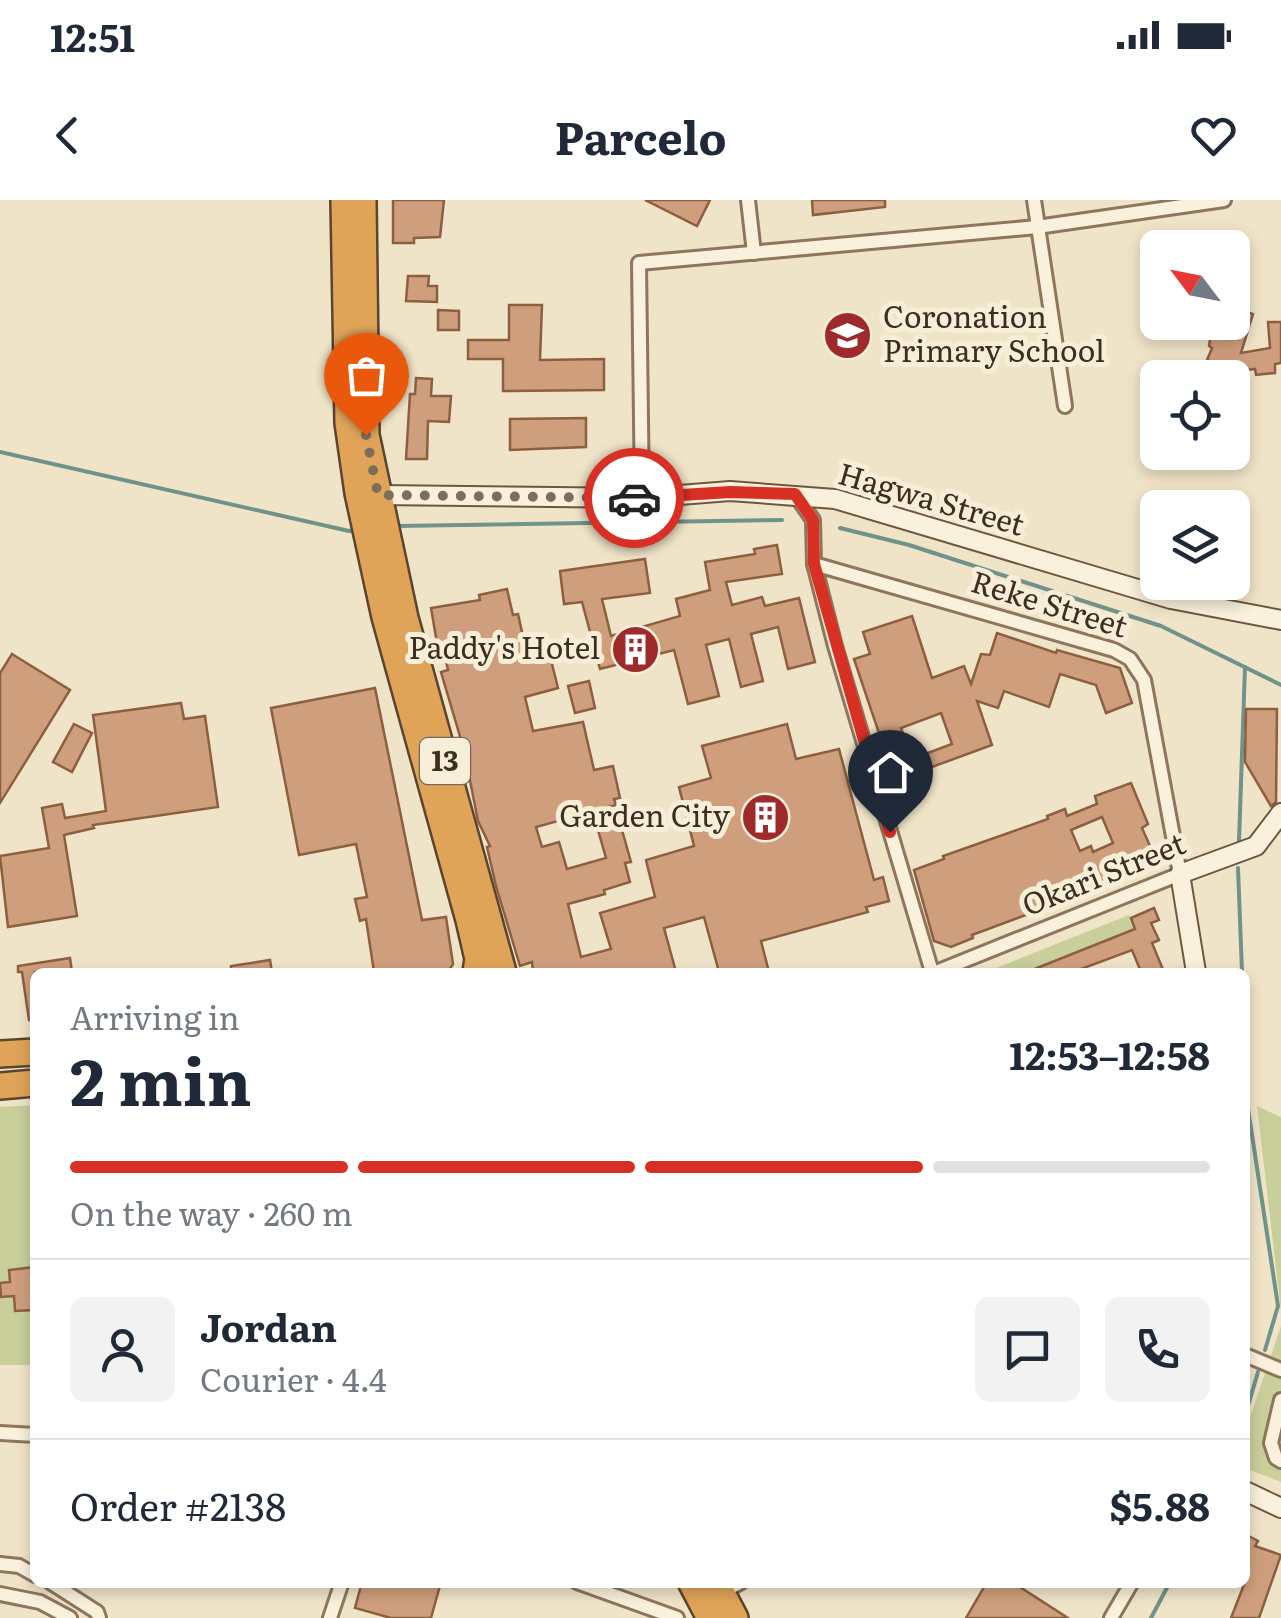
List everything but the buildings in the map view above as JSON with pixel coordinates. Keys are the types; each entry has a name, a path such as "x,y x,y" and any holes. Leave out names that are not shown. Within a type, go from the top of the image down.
{"highway":[{"name":"13","path":"344,200 348,423 374,507"},
{"name":"13","path":"363,200 366,435 385,618 469,920 477,968"},
{"name":"13","path":"380,550 502,968"},
{"path":"0,1054 30,1052"},
{"path":"0,1086 30,1084"},
{"path":"694,1588 710,1618"},
{"path":"727,1588 735,1618"}],"street":[{"path":"748,200 754,253"},
{"path":"1034,200 1065,406"},
{"path":"642,498 638,263 1038,227 1224,200"},
{"name":"Hagwa Street","path":"374,507 730,492 795,494 834,499 1171,599 1281,620"},
{"path":"795,494 813,520 814,564 835,646 937,968"},
{"name":"Reke Street","path":"814,564 1114,650 1130,659 1144,680 1195,968"},
{"name":"Okari Street","path":"948,968 1256,846 1281,813"},
{"path":"1250,1357 1281,1370"},
{"path":"1281,1400 1271,1443 1281,1461"},
{"path":"0,1432 30,1435"},
{"path":"1250,1493 1281,1508"},
{"path":"0,1564 19,1566 30,1572"},
{"path":"59,1588 97,1612 99,1618"},
{"path":"330,1618 340,1588"},
{"path":"591,1588 677,1618"},
{"path":"1111,1618 1128,1588"},
{"path":"0,1594 40,1602 70,1618"}],"green space":[{"path":"1129,915 1135,929 1037,968 996,968"},
{"path":"30,1105 30,1365 0,1365 0,1107"},
{"path":"1257,1106 1281,1117 1281,1311"},
{"path":"1281,1326 1281,1482 1250,1470 1250,1417"}],"waterway":[{"path":"0,452 358,530"},
{"path":"397,526 782,520"},
{"path":"840,528 909,545 1161,626 1281,685"},
{"path":"1239,841 1245,667"},
{"path":"1238,868 1242,968"},
{"path":"1250,1122 1278,1306 1265,1350"},
{"path":"1250,1399 1258,1372"},
{"path":"1151,1618 1167,1588"}],"way so far":[{"path":"366,435 378,495 634,498"}],"place":[{"name":"Coronation Primary School","path":"848,335"},
{"name":"Paddy's Hotel","path":"635,649"},
{"name":"Garden City","path":"765,817"}],"route":[{"path":"634,498 730,492 795,494 813,520 814,564 890,832"}]}
